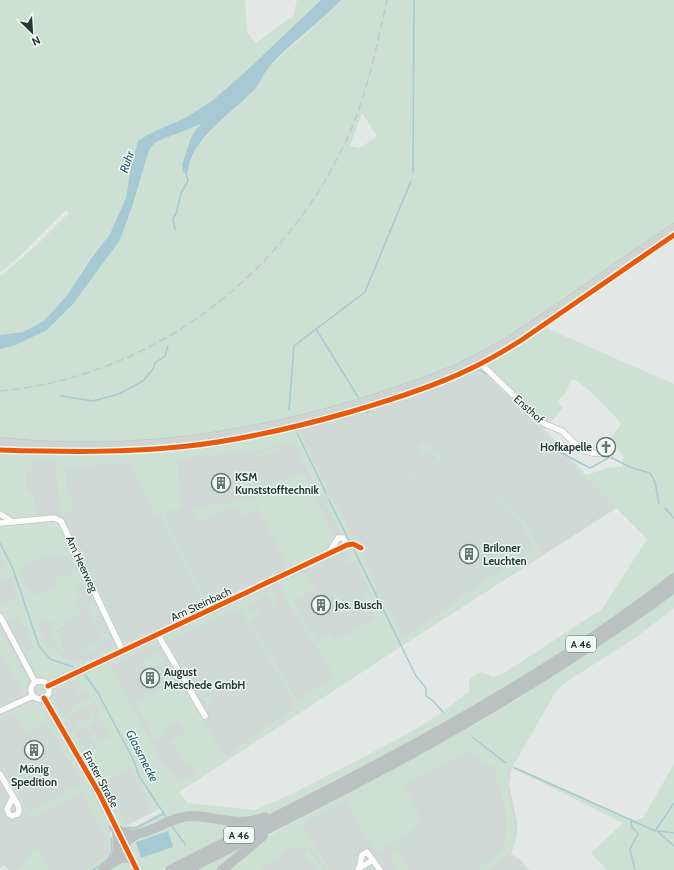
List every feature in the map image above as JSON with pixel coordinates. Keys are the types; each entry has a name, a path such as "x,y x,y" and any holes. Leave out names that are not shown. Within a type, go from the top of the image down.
{"highway":[{"name":"A 46","path":"484,710 607,627 674,578"},
{"name":"A 46","path":"187,870 484,710 612,632 674,588"},
{"name":"A 46","path":"170,870 308,804"},
{"path":"124,847 127,840 172,820 193,816 232,822 249,822 308,804"},
{"path":"222,870 259,838 308,804"},
{"path":"116,830 124,835 135,836"},
{"path":"114,862 118,853 116,830"},
{"path":"103,870 121,857 130,859"}],"main road":[{"path":"0,441 45,445 182,441 256,430 295,421 385,395 433,378 476,359 526,329 674,227"}],"street":[{"name":"Ensthof","path":"476,359 536,417 545,424 562,432 578,448 592,453 610,454"},
{"path":"0,514 13,522"},
{"name":"Am Heerweg","path":"0,523 54,518 61,520 123,652"},
{"path":"328,555 338,538 343,538 347,545 356,544 361,548"},
{"name":"Am Steinbach","path":"48,686 123,652 347,545"},
{"path":"0,616 35,682"},
{"path":"158,635 205,716"},
{"path":"43,681 48,686 49,692 44,698 37,699 33,696 31,689 35,682 43,681"},
{"path":"0,711 33,696"},
{"name":"Enster Straße","path":"44,698 86,770 130,859 137,870"},
{"path":"0,774 13,796"},
{"path":"358,869 363,853 369,853 380,870"},
{"path":"358,869 373,860"}],"shaded area":[{"path":"475,371 482,373 514,400 584,476 618,507 400,647 179,792 154,812 110,833 111,847 109,855 86,870 49,870 37,848 17,870 9,870 3,865 0,869 0,452 290,432 376,407 457,380"},
{"path":"459,733 512,768 509,784 517,822 517,834 511,854 521,860 529,870 227,870 265,838"}],"green space":[{"path":"0,0 245,0 247,32 256,43 293,16 297,0 321,0 243,74 213,100 187,117 138,141 131,165 126,198 110,234 91,257 67,295 44,321 23,332 0,335 0,276 38,244 69,213 66,210 17,259 0,273"},
{"path":"341,0 674,0 674,240 546,328 674,384 674,573 637,601 522,678 401,747 278,810 263,816 252,818 232,817 202,812 182,813 136,832 120,830 111,816 110,808 114,807 119,809 124,823 132,827 139,825 162,811 160,808 154,812 117,742 130,769 103,783 105,793 110,797 112,794 114,796 113,801 105,800 81,756 85,752 88,755 96,748 96,743 93,737 90,738 90,736 95,734 100,742 110,737 100,719 90,725 94,732 88,734 90,731 84,727 77,731 76,737 82,746 85,746 81,751 78,751 68,734 79,727 78,723 74,723 81,721 82,723 90,719 89,708 95,716 100,715 98,707 88,689 95,703 67,717 68,720 65,722 69,728 72,727 67,731 56,714 51,701 50,695 58,686 60,688 53,692 54,695 51,697 61,714 64,712 66,715 70,713 68,710 91,697 87,689 79,693 76,688 81,686 79,681 76,683 74,680 65,685 64,683 107,664 111,666 161,760 176,779 190,777 195,771 192,765 188,766 174,744 172,745 170,743 186,733 179,721 164,729 167,734 156,740 135,703 162,687 181,683 225,757 293,709 295,703 240,608 166,642 173,655 177,656 176,659 172,657 163,639 164,637 271,588 277,597 276,607 275,608 266,595 247,607 250,612 256,608 260,615 250,621 297,700 335,677 289,604 279,583 302,572 304,573 312,585 316,588 294,602 317,642 330,634 335,641 375,618 363,596 370,592 355,561 347,565 344,558 349,555 347,550 354,547 362,555 375,585 404,637 517,559 531,552 533,548 526,532 516,517 492,491 493,490 522,518 542,554 179,792 188,803 255,810 294,793 402,737 437,716 470,691 469,681 473,676 482,672 493,677 504,673 602,609 647,539 584,476 514,400 482,373 469,374 447,383 355,413 299,429 329,492 321,497 293,441 252,452 252,449 244,450 244,452 177,459 182,509 163,512 208,607 206,608 160,514 162,512 155,515 129,463 65,467 67,489 73,502 73,512 61,514 55,460 32,462 33,471 26,472 27,489 34,495 36,517 13,519 0,510 0,443 44,447 88,448 131,446 218,437 303,420 346,409 415,388 465,367 538,325 535,320 483,354 451,365 440,372 401,388 317,412 273,422 182,438 137,442 45,442 0,438 0,349 16,345 47,330 73,304 120,240 133,208 149,150 156,142 201,124 194,132 190,140 182,165 183,171 187,175 193,154 200,142 206,137 214,126 254,90 269,67 330,12","holes":["362,113 377,136 360,148 350,146","571,380 576,380 591,392 621,423 612,439 623,457 623,466 608,468 586,475 545,430 563,407 557,402 566,392"]},
{"path":"422,443 444,456 413,479 415,481 413,482 409,476 410,475 413,478 437,461 434,453 432,454 430,452 406,468 424,455 421,448 420,449 418,446"},
{"path":"285,445 268,455 266,460 265,456 261,455 260,458 251,458 251,456"},
{"path":"303,472 333,536 327,551 289,570 255,501 258,509 243,516 239,509 236,511 233,507 199,523 192,508 254,499 253,497"},
{"path":"332,499 345,519 348,532 353,539 350,540 340,533 325,503"},
{"path":"54,522 59,524 76,563 71,563 68,557 56,552 20,567 28,589 32,588 36,596 57,584 54,578 65,573 67,577 74,573 73,570 80,568 90,593 87,594 89,592 85,584 76,588 79,597 83,596 76,600 82,614 63,623 64,626 55,631 66,655 60,651 51,632 53,628 59,625 58,622 52,624 48,618 37,622 43,639 45,639 50,649 53,648 62,658 67,660 96,660 46,679 38,676 15,637 27,652 33,649 26,627 24,628 17,615 6,622 0,607 18,598 11,577 2,580 2,577 0,578 0,572 5,568 0,559 0,526"},
{"path":"68,525 123,641 128,643 155,631 156,632 128,646 121,643 68,530"},
{"path":"274,573 275,577 226,600 225,596"},
{"path":"674,594 674,608 635,638 563,684 555,693 513,766 634,820 643,818 674,764 674,870 607,870 591,853 623,823 512,768 459,733 542,684"},
{"path":"92,597 98,609 95,623 87,606 84,607 82,602 85,600 86,604 92,601"},
{"path":"98,626 105,633 102,638 97,627"},
{"path":"0,631 27,680 27,689 22,695 21,692 23,690 0,653"},
{"path":"106,633 109,634 116,650 102,656 100,652 102,654 113,649 110,639 107,641 105,637 103,638 105,641 99,644 100,646 98,644 99,647 82,654 81,651 104,641 102,638"},
{"path":"156,641 157,643 113,664 115,661"},
{"path":"159,652 164,660 146,670 142,661"},
{"path":"211,694 217,700 210,703 211,707 208,708 203,698"},
{"path":"37,702 59,735 98,804 106,820 111,847 82,792 31,819 0,768 0,762 28,812 82,783 55,736 44,723 25,733 14,713 0,720 0,715"},
{"path":"49,713 84,769 100,800 111,829 100,804"},
{"path":"459,734 509,768 507,788 514,820 515,840 512,848 505,857 490,870 477,870 498,853 502,847 506,832 506,812 502,793 495,778 497,769 468,752 404,785 421,820 410,833 376,853 344,800 302,825 330,870 327,870 312,848 306,846 296,851 289,847 260,870 227,870 265,838"},
{"path":"184,821 252,825 160,870 139,870 127,849 129,841"},
{"path":"247,845 219,870 198,870"},
{"path":"37,847 49,870 17,870"},
{"path":"307,850 310,851 323,870 318,870 305,854"},
{"path":"398,850 409,870 396,870 389,854"},
{"path":"109,855 108,864 99,870 86,870"},
{"path":"122,860 130,865 133,870 106,870"}],"water":[{"path":"321,0 341,0 324,17 278,57 253,91 206,135 193,155 187,175 183,171 182,165 190,140 194,132 201,124 156,142 149,150 132,208 120,240 73,304 47,330 16,345 0,349 0,335 23,332 44,321 67,295 92,257 110,234 126,198 131,166 138,141 149,134 187,117 213,100 243,74"},
{"path":"168,831 173,847 141,858 136,842"}],"waterway":[{"path":"413,172 414,0"},
{"path":"175,229 173,218 176,214 181,193 188,181 186,173"},
{"path":"289,410 294,346 365,292 411,181"},
{"path":"316,329 358,397"},
{"path":"61,396 93,401 119,394 143,381 153,369 155,363 165,356 168,346"},
{"path":"367,413 371,408 461,376 476,369 487,374"},
{"path":"297,433 326,493"},
{"path":"558,451 590,468 610,457 630,467 650,473 655,482 659,504"},
{"path":"329,500 349,540"},
{"path":"665,508 674,518"},
{"name":"Glassmecke","path":"0,543 13,569 39,646 50,659 73,667"},
{"path":"352,546 416,676 426,688 426,696 443,712"},
{"name":"Glassmecke","path":"85,675 98,693 134,761 139,776 168,820"},
{"path":"472,737 506,763"},
{"path":"515,768 631,820 632,827 638,834 630,849 635,870"},
{"path":"631,820 655,831 674,803"},
{"path":"123,828 136,828 163,814"},
{"name":"Glassmecke","path":"171,825 185,844"},
{"path":"657,831 674,846"},
{"path":"658,831 674,833"},
{"path":"93,870 103,863 111,854 111,838"}],"railway":[{"path":"0,391 55,382 107,366 157,343 203,314 246,279 283,239 316,195 343,147 358,112 364,93 387,0"}],"cycle path":[{"path":"0,450 117,451 188,446 249,437 290,428 396,398 456,376 504,351 674,235"},
{"path":"48,686 347,545 353,544 361,548"},
{"path":"44,698 99,793 137,870"}],"place":[{"name":"Hofkapelle","path":"606,447"},
{"name":"KSM Kunststofftechnik","path":"221,483"},
{"name":"Briloner Leuchten","path":"469,554"},
{"name":"Jos. Busch","path":"321,605"},
{"name":"August Meschede GmbH","path":"150,678"},
{"name":"Mönig Spedition","path":"34,750"}],"water label":[{"name":"Ruhr","path":"127,162"}]}
